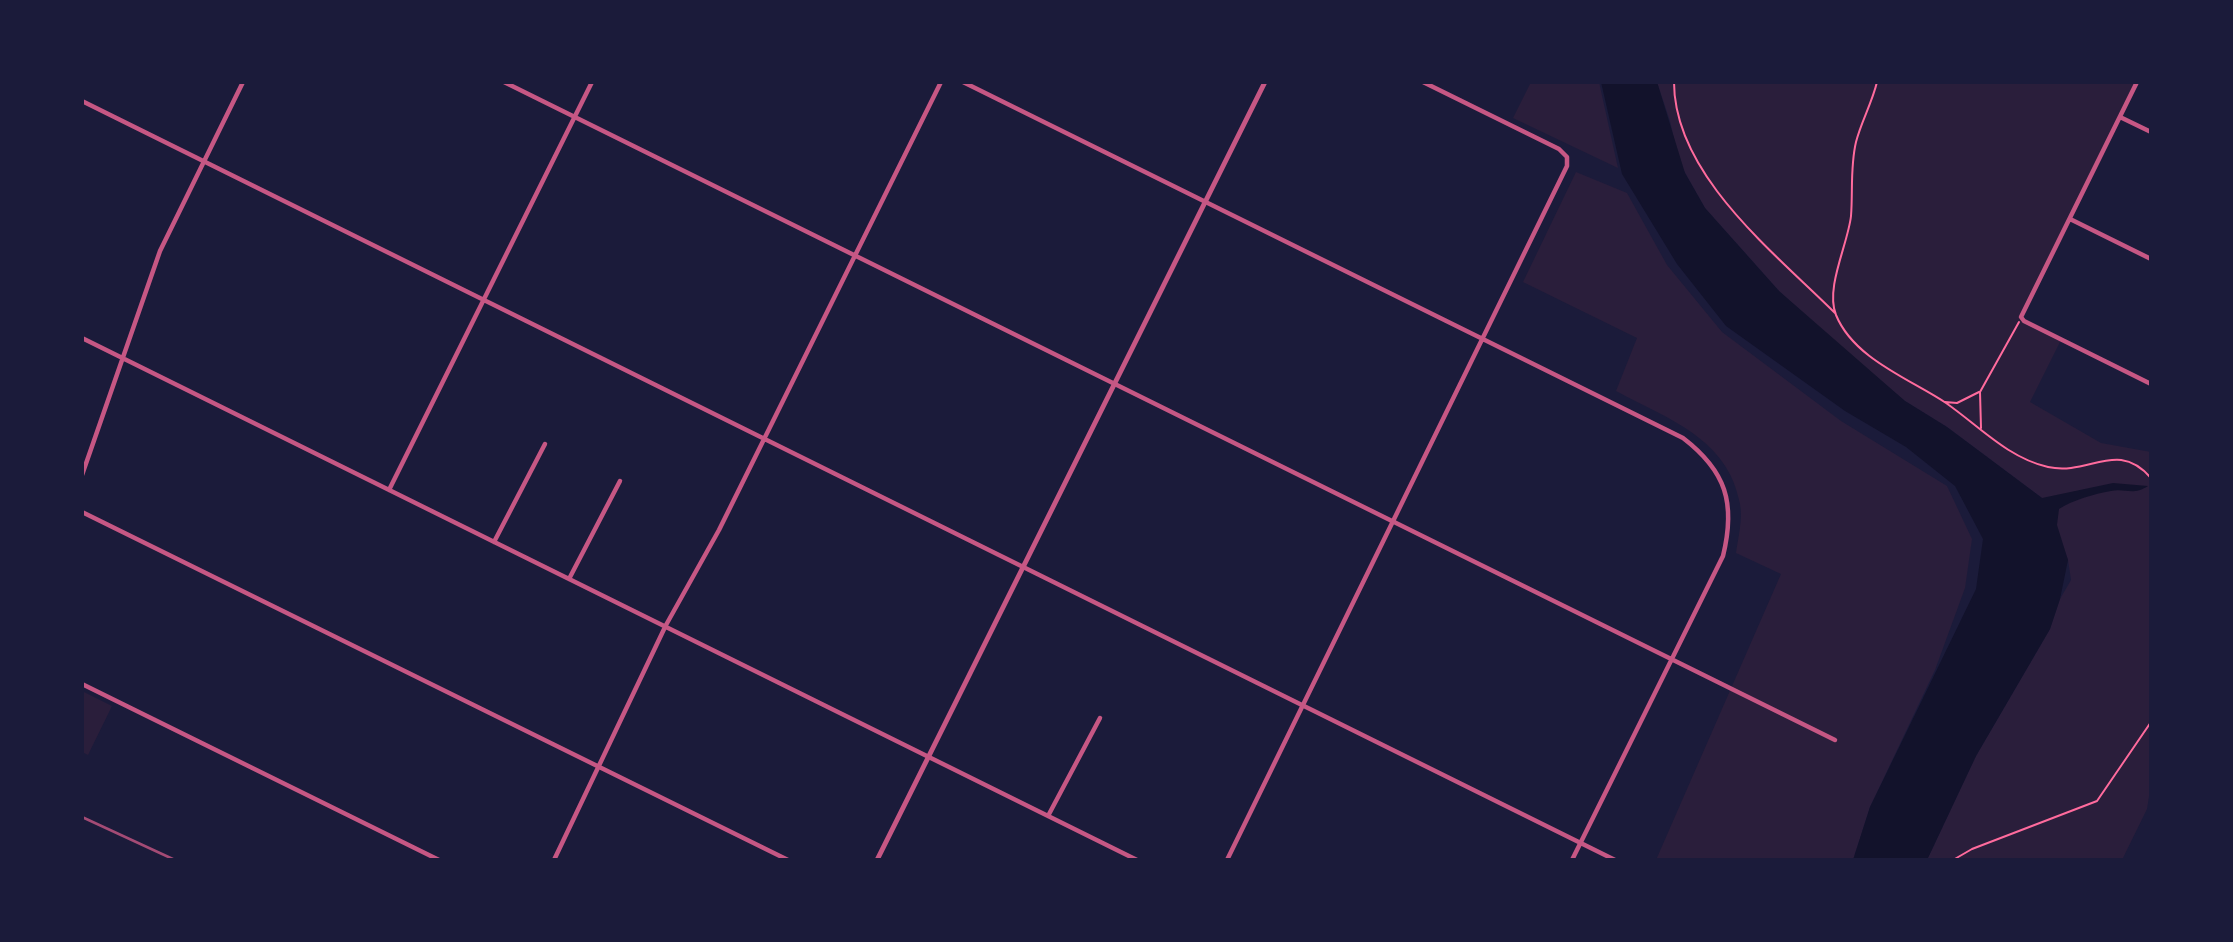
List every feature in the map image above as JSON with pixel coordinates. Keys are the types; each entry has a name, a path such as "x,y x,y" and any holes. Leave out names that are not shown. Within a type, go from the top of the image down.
{"street":[{"path":"82,475 120,358 160,251 243,82"},
{"path":"504,82 1835,740"},
{"path":"389,490 592,82"},
{"path":"554,860 666,625 719,530 941,82"},
{"path":"963,82 1683,438 1700,451 1717,474 1727,499 1729,532 1723,556 1572,860"},
{"path":"877,860 1265,82"},
{"path":"1227,860 1567,166 1567,157 1559,149 1423,82"},
{"path":"2137,82 2022,318 2151,384"},
{"path":"82,101 1615,860"},
{"path":"2120,117 2151,132"},
{"path":"2070,219 2151,259"},
{"path":"82,338 1137,860"},
{"path":"494,542 545,444"},
{"path":"569,579 620,481"},
{"path":"82,512 788,860"},
{"path":"82,684 439,860"},
{"path":"1048,816 1100,718"}],"path":[{"path":"1674,82 1678,118 1711,183 1747,225 1835,313 1846,330 1884,367 1944,402 2020,458 2067,470 2123,458 2139,464 2151,478"},
{"path":"1835,313 1837,277 1851,215 1854,152 1877,82"},
{"path":"1982,430 1980,392 2022,318"},
{"path":"1944,402 1957,403 1980,392"},
{"path":"1954,860 1972,849 2097,801 2151,722"}],"shaded area":[{"path":"1531,82 1599,82 1618,168 1513,118"},
{"path":"1601,82 1657,82 1685,173 1705,208 1779,291 1905,401 1947,427 2042,498 2113,483 2148,486 2138,491 2116,490 2098,494 2059,509 2057,525 2068,560 2060,599 2050,629 1976,756 1927,860 1853,860 1870,807 1976,589 1983,539 1955,486 1906,447 1845,411 1726,326 1677,264 1622,174"},
{"path":"1657,82 2137,82 2021,317 2061,340 2030,402 2101,443 2151,452 2151,784 2147,809 2122,860 1927,860 1976,756 2050,629 2060,599 2071,580 2068,560 2042,498 1947,427 1905,401 1840,347 1779,291 1705,208 1679,162 1670,121"},
{"path":"1576,172 1627,193 1667,265 1722,332 1841,421 1947,486 1972,539 1965,588 1935,670 1870,807 1853,860 1656,860 1781,574 1736,553 1741,510 1733,481 1723,462 1693,433 1616,391 1637,338 1523,282"},
{"path":"82,691 112,706 88,755 82,752"}],"railway":[{"path":"82,817 175,860"}]}
